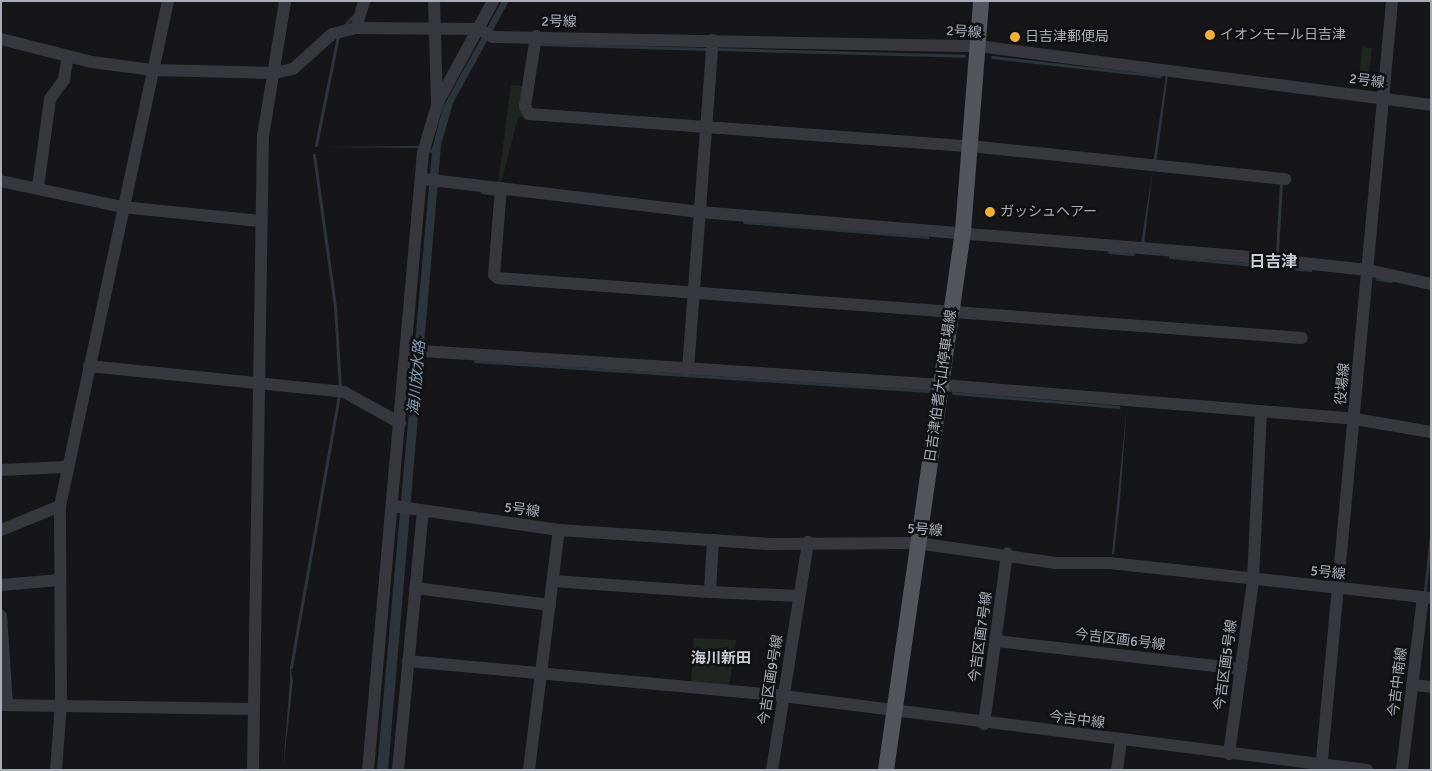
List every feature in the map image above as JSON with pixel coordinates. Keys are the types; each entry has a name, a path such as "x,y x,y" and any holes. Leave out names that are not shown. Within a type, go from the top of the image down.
{"main road":[{"name":"日吉津伯耆大山停車場線","path":"886,770 917,543 943,385 963,231 981,1"}],"street":[{"path":"56,770 61,703 60,506 66,467 168,1"},
{"path":"253,770 257,380 263,136 284,1"},
{"path":"356,28 364,1"},
{"path":"434,1 437,105"},
{"path":"368,770 394,507 400,423 426,179 428,128 437,105 484,32 493,1"},
{"name":"役場線","path":"1321,768 1385,99 1392,1"},
{"name":"2号線","path":"1,39 68,56 153,70 274,73 293,69 332,34 356,28 484,32 536,36 978,46 1431,105"},
{"path":"536,36 525,106 529,114 970,146 1285,179"},
{"path":"688,369 713,40"},
{"path":"38,187 50,99 64,80 68,56"},
{"path":"426,179 700,212 963,231 1368,270 1431,284"},
{"path":"1,181 38,187 122,207 261,221"},
{"path":"501,188 494,275 498,278 953,309 1302,338"},
{"path":"409,350 943,385 1355,419 1431,432"},
{"path":"89,366 257,380 344,392 400,423"},
{"name":"今吉区画5号線","path":"1229,754 1252,580 1261,411"},
{"path":"1,470 66,467"},
{"path":"1,530 60,506"},
{"name":"5号線","path":"394,507 559,530 713,540 917,543 1427,598"},
{"path":"398,770 415,588 419,510"},
{"path":"529,770 559,530"},
{"path":"710,592 713,540"},
{"name":"今吉区画9号線","path":"772,770 808,542"},
{"name":"今吉区画7号線","path":"984,724 1007,554"},
{"path":"1,585 60,580"},
{"path":"553,581 799,596"},
{"path":"415,588 550,605"},
{"name":"今吉中南線","path":"1402,770 1427,598"},
{"path":"1,616 4,705 61,703 253,709"},
{"name":"今吉区画6号線","path":"996,641 1240,669"},
{"name":"今吉中線","path":"408,661 783,696 984,724 1229,754 1321,768 1367,770"},
{"path":"1413,685 1431,688"},
{"path":"1116,770 1121,740"}],"shaded area":[{"path":"530,42 528,116 518,118 501,183 498,183 511,85 522,86"},
{"path":"1362,47 1372,48 1369,74 1359,82"},
{"path":"694,638 736,640 729,687 691,683"}],"water":[{"name":"海川放水路","path":"502,1 509,1 453,103 441,145 388,770 377,770 432,153 427,151 432,149 443,107"},
{"path":"1166,75 1168,75 1156,164 1153,164"},
{"path":"419,146 419,148 322,147"},
{"path":"1153,168 1144,245 1141,244"},
{"path":"1127,405 1120,500 1114,554 1112,554"},
{"path":"290,665 293,681 283,770 290,680"}],"waterway":[{"path":"344,26 353,16"},
{"path":"316,145 338,36"},
{"path":"539,44 708,49"},
{"path":"718,49 964,56"},
{"path":"992,57 1160,76"},
{"path":"314,155 335,306 340,387"},
{"path":"1277,252 1281,183"},
{"path":"482,192 496,194"},
{"path":"744,222 927,237"},
{"path":"1109,252 1133,254"},
{"path":"1170,257 1310,270"},
{"path":"1377,279 1391,281"},
{"path":"475,361 928,391"},
{"path":"953,393 1118,407"},
{"path":"291,667 339,396"},
{"path":"1425,590 1431,535"}],"place":[{"name":"イオンモール日吉津","path":"1210,35"},
{"name":"日吉津郵便局","path":"1015,37"},
{"name":"ガッシュヘアー","path":"990,212"}],"district":[{"name":"日吉津","path":"1273,262"},
{"name":"海川新田","path":"721,659"}]}
